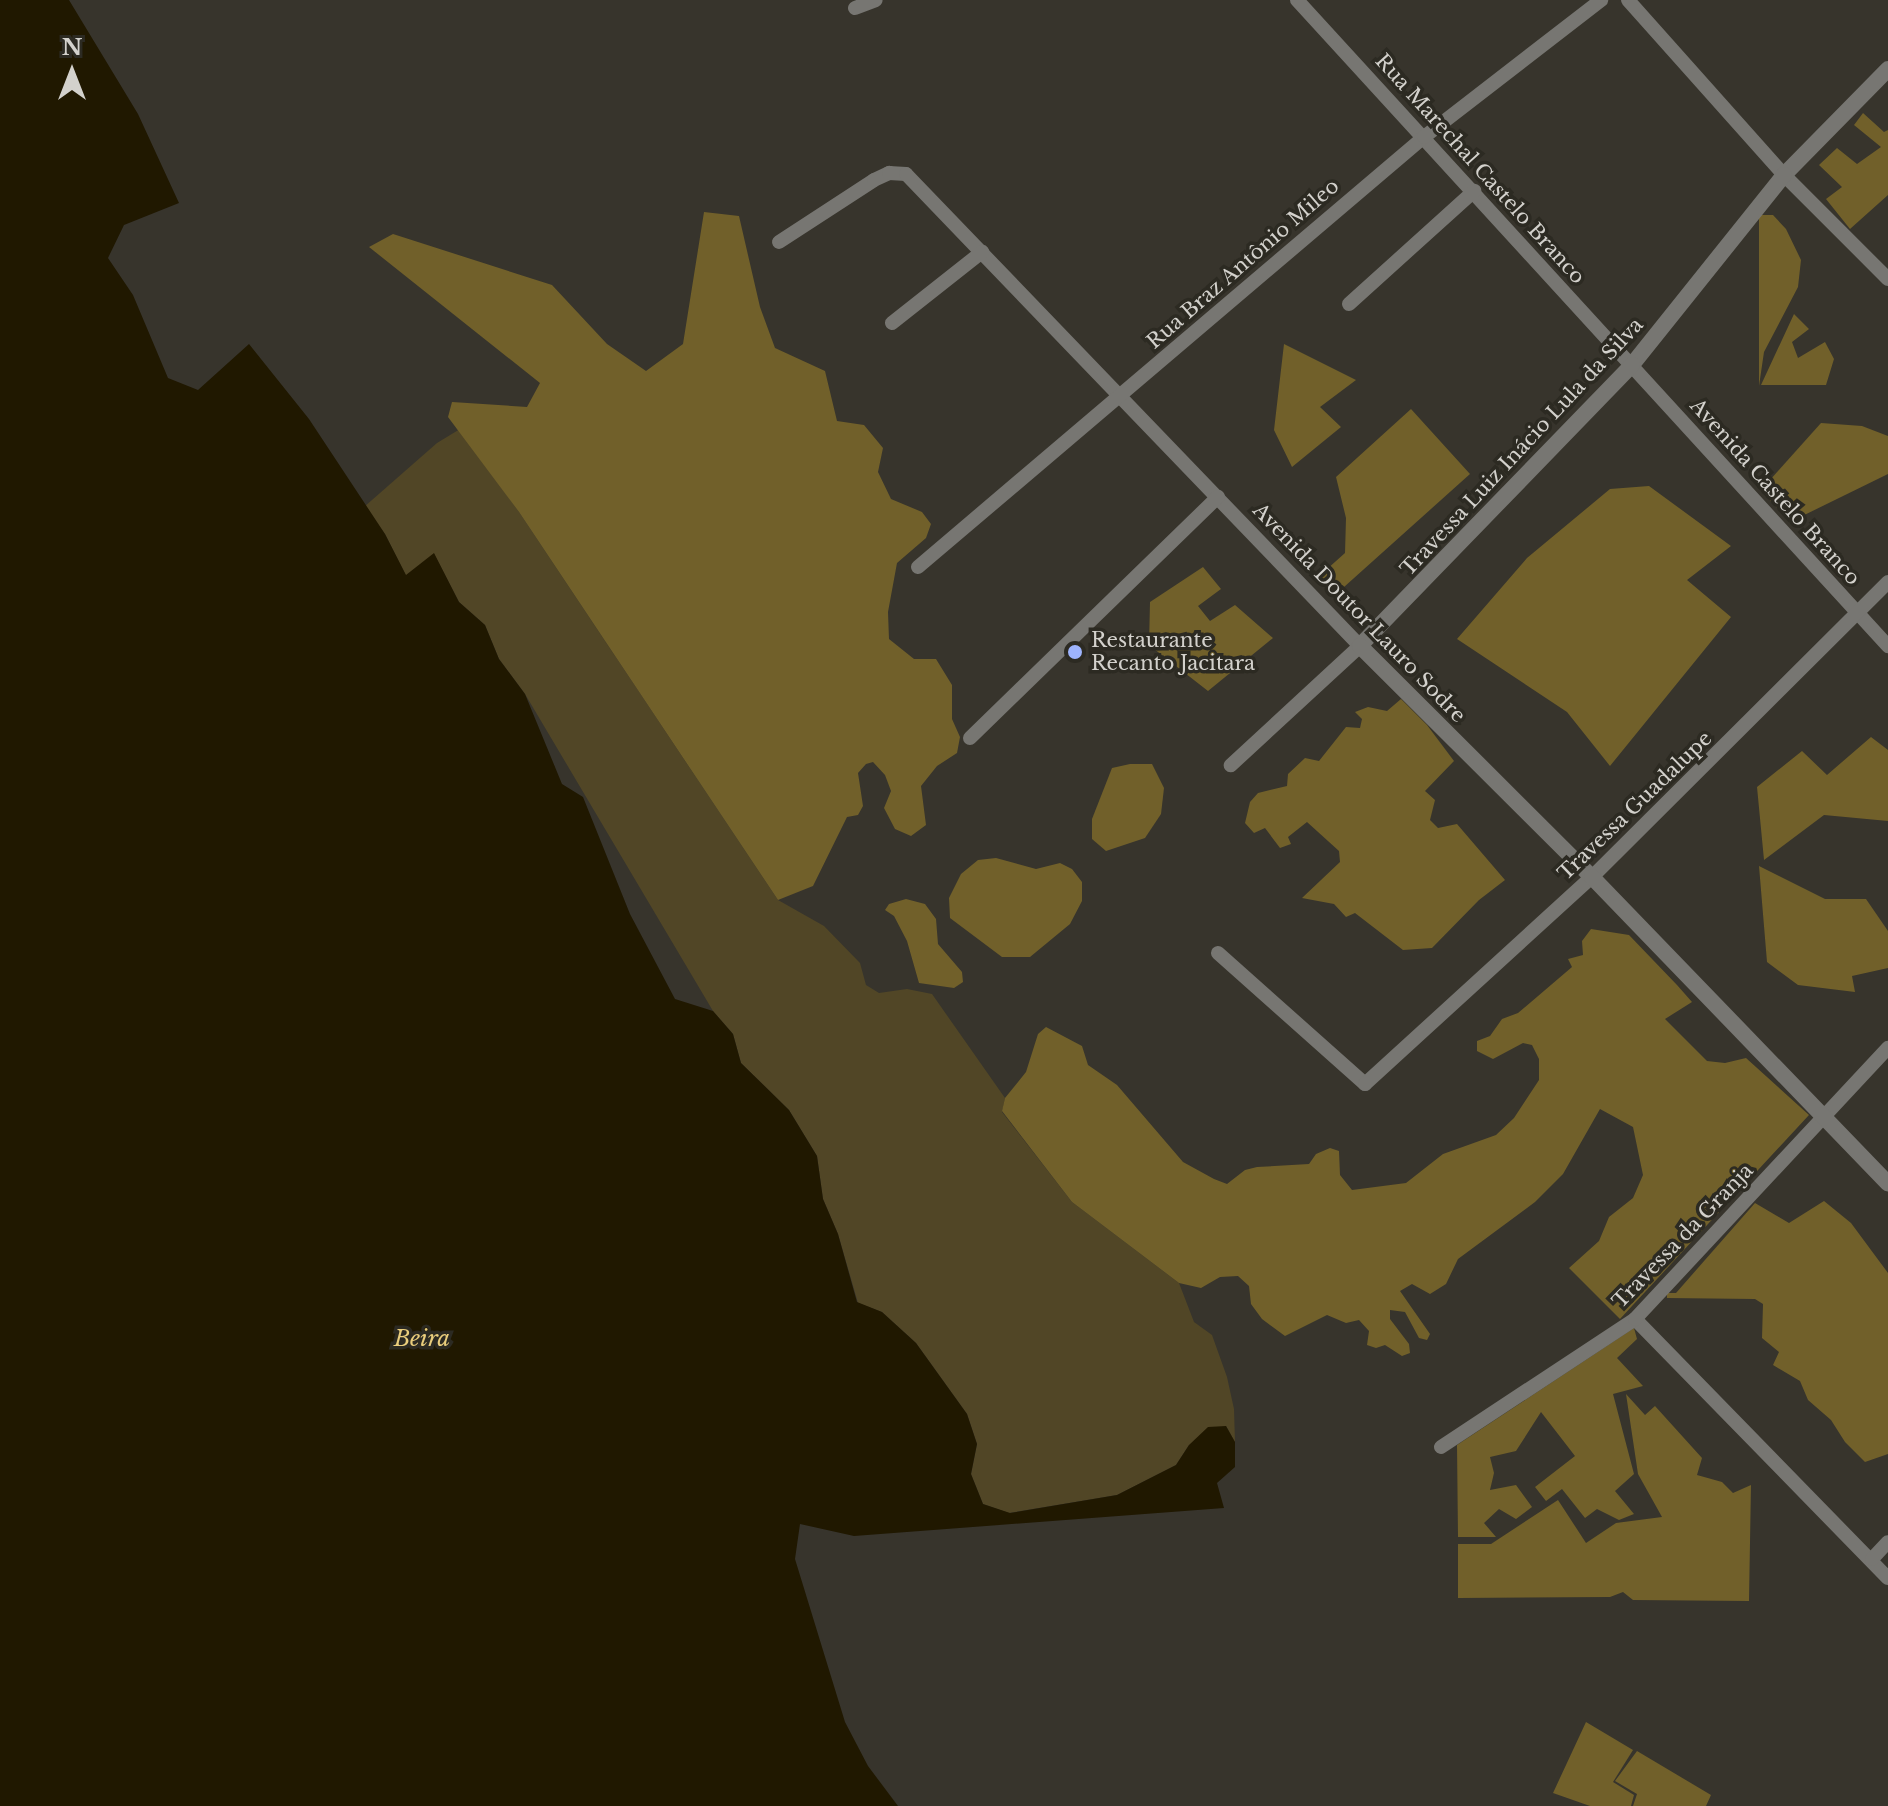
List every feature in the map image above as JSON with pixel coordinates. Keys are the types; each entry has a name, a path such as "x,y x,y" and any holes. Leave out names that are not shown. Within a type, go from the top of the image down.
{"street":[{"path":"855,8 876,0"},
{"name":"Rua Marechal Castelo Branco","path":"1297,0 1632,365"},
{"name":"Rua Braz Antônio Mileo","path":"918,567 1424,137 1601,0"},
{"path":"1628,0 1784,175 1888,279"},
{"name":"Travessa Luiz Inácio Lula da Silva","path":"1231,765 1360,646 1632,365 1784,175 1888,69"},
{"name":"Avenida Doutor Lauro Sodre","path":"779,242 874,180 899,171 906,174 1360,646 1592,877 1888,1184"},
{"path":"1349,304 1474,191"},
{"path":"892,323 982,252"},
{"name":"Avenida Castelo Branco","path":"1632,365 1888,646"},
{"path":"970,738 1218,497"},
{"name":"Travessa Guadalupe","path":"1218,953 1365,1084 1592,877 1888,582"},
{"name":"Travessa da Granja","path":"1441,1447 1635,1319 1888,1048"},
{"path":"1635,1319 1888,1578"},
{"path":"1872,1559 1888,1542"}],"shaded area":[{"path":"1863,113 1884,132 1888,130 1888,195 1850,229 1826,199 1842,187 1819,165 1837,148 1857,164 1881,147 1854,125"},
{"path":"704,212 739,216 760,307 775,348 825,371 837,421 864,425 883,448 878,472 891,499 922,512 931,524 926,538 897,563 888,612 889,639 914,659 936,659 952,685 952,719 960,737 957,753 937,766 921,786 926,825 911,836 895,829 884,808 891,791 885,775 873,762 866,764 858,773 863,806 858,815 847,817 813,886 778,900 519,512 448,417 452,402 527,407 540,383 369,247 393,234 552,285 607,344 646,371 683,344"},
{"path":"1759,215 1773,215 1786,229 1801,260 1798,287 1764,352 1759,386"},
{"path":"1794,314 1809,329 1792,342 1798,358 1825,342 1834,359 1826,385 1761,385"},
{"path":"1284,344 1356,380 1320,407 1341,427 1292,467 1274,430"},
{"path":"1411,409 1470,474 1334,596 1317,578 1345,553 1346,518 1336,477"},
{"path":"1821,423 1862,426 1888,436 1888,474 1790,522 1761,490"},
{"path":"460,429 519,512 778,900 824,926 860,963 866,985 879,993 907,989 932,994 1005,1098 1002,1112 1072,1202 1179,1283 1194,1322 1212,1335 1227,1377 1234,1409 1235,1442 1226,1426 1189,1445 1176,1465 1117,1495 1009,1513 983,1504 971,1474 977,1444 967,1414 916,1343 882,1312 858,1303 838,1234 823,1199 817,1156 789,1110 741,1063 733,1034 713,1011 525,694 499,659 485,625 459,602 434,554 406,576 385,534 364,507 437,443"},
{"path":"1649,486 1731,546 1687,580 1731,617 1610,766 1567,712 1457,639 1527,558 1610,489"},
{"path":"1203,567 1221,589 1198,606 1210,621 1235,605 1273,638 1208,691 1149,645 1150,602"},
{"path":"1401,699 1427,725 1454,761 1425,791 1435,800 1430,820 1438,828 1457,824 1505,880 1479,900 1432,948 1403,950 1355,913 1346,917 1334,904 1302,898 1340,862 1339,851 1307,822 1288,837 1291,844 1280,848 1265,828 1254,833 1245,823 1250,802 1258,793 1287,786 1288,774 1305,758 1319,761 1346,727 1360,728 1362,719 1355,712 1368,707 1387,711"},
{"path":"1871,737 1888,750 1888,821 1824,815 1764,860 1757,787 1802,751 1827,775"},
{"path":"1152,764 1164,788 1161,814 1145,838 1106,851 1092,839 1092,819 1112,768"},
{"path":"996,858 1036,869 1060,863 1072,869 1082,882 1082,901 1070,924 1030,957 1002,957 950,918 949,898 961,874 978,860"},
{"path":"1759,866 1825,899 1866,899 1888,931 1888,968 1852,976 1855,992 1798,985 1767,962"},
{"path":"906,899 925,904 936,919 938,944 962,972 963,982 954,988 919,983 907,941 894,916 885,910 889,904"},
{"path":"1591,929 1629,935 1692,1002 1665,1019 1707,1061 1725,1063 1746,1058 1809,1115 1620,1319 1569,1268 1599,1241 1609,1217 1633,1198 1643,1175 1633,1127 1600,1109 1563,1174 1535,1202 1458,1259 1446,1284 1430,1294 1412,1284 1400,1291 1430,1334 1427,1340 1419,1338 1405,1312 1390,1310 1390,1319 1409,1344 1410,1353 1402,1356 1385,1345 1376,1348 1367,1345 1369,1331 1359,1320 1346,1323 1327,1315 1285,1336 1262,1319 1251,1304 1249,1286 1238,1276 1220,1277 1201,1288 1179,1283 1072,1202 1002,1111 1005,1098 1026,1072 1038,1034 1046,1027 1082,1046 1088,1065 1117,1085 1183,1162 1214,1179 1227,1184 1245,1170 1257,1167 1309,1164 1316,1154 1330,1148 1339,1151 1340,1175 1352,1190 1406,1183 1443,1154 1496,1135 1514,1118 1539,1080 1539,1059 1532,1045 1523,1043 1493,1059 1477,1051 1477,1041 1490,1036 1502,1019 1518,1013 1572,967 1568,959 1583,955 1582,941"},
{"path":"1824,1201 1851,1223 1888,1273 1888,1454 1865,1462 1845,1442 1831,1420 1808,1400 1800,1381 1773,1365 1779,1352 1762,1338 1763,1304 1755,1299 1667,1298 1667,1293 1676,1293 1755,1203 1789,1223"},
{"path":"1634,1328 1637,1339 1617,1358 1643,1386 1613,1394 1634,1474 1615,1491 1634,1514 1619,1520 1597,1509 1585,1518 1562,1489 1546,1501 1535,1487 1575,1456 1541,1412 1516,1451 1490,1457 1494,1473 1490,1490 1516,1485 1532,1507 1516,1519 1499,1509 1484,1523 1496,1537 1458,1537 1457,1445"},
{"path":"1626,1394 1645,1415 1655,1406 1702,1458 1697,1475 1722,1482 1733,1493 1751,1485 1749,1601 1633,1600 1623,1592 1610,1597 1458,1598 1458,1544 1491,1544 1558,1500 1586,1543 1616,1523 1662,1517 1638,1474"},
{"path":"1586,1722 1633,1750 1613,1782 1634,1795 1631,1806 1590,1806 1553,1793"},
{"path":"1637,1751 1711,1795 1706,1806 1633,1806 1637,1794 1615,1781"}],"water":[{"name":"Beira","path":"0,0 69,0 138,114 179,203 124,225 108,258 133,295 168,378 198,390 249,344 309,419 385,534 406,575 434,553 459,602 485,625 499,659 525,694 562,784 583,797 630,914 675,999 713,1011 733,1034 741,1063 789,1110 817,1156 823,1199 838,1234 857,1302 882,1312 916,1343 967,1414 977,1444 971,1474 983,1504 1010,1513 1117,1495 1176,1465 1189,1445 1208,1427 1226,1426 1235,1442 1235,1467 1217,1483 1224,1508 854,1536 800,1524 795,1559 845,1722 868,1766 898,1806 0,1806"}],"place":[{"name":"Restaurante Recanto Jacitara","path":"1075,652"}]}
